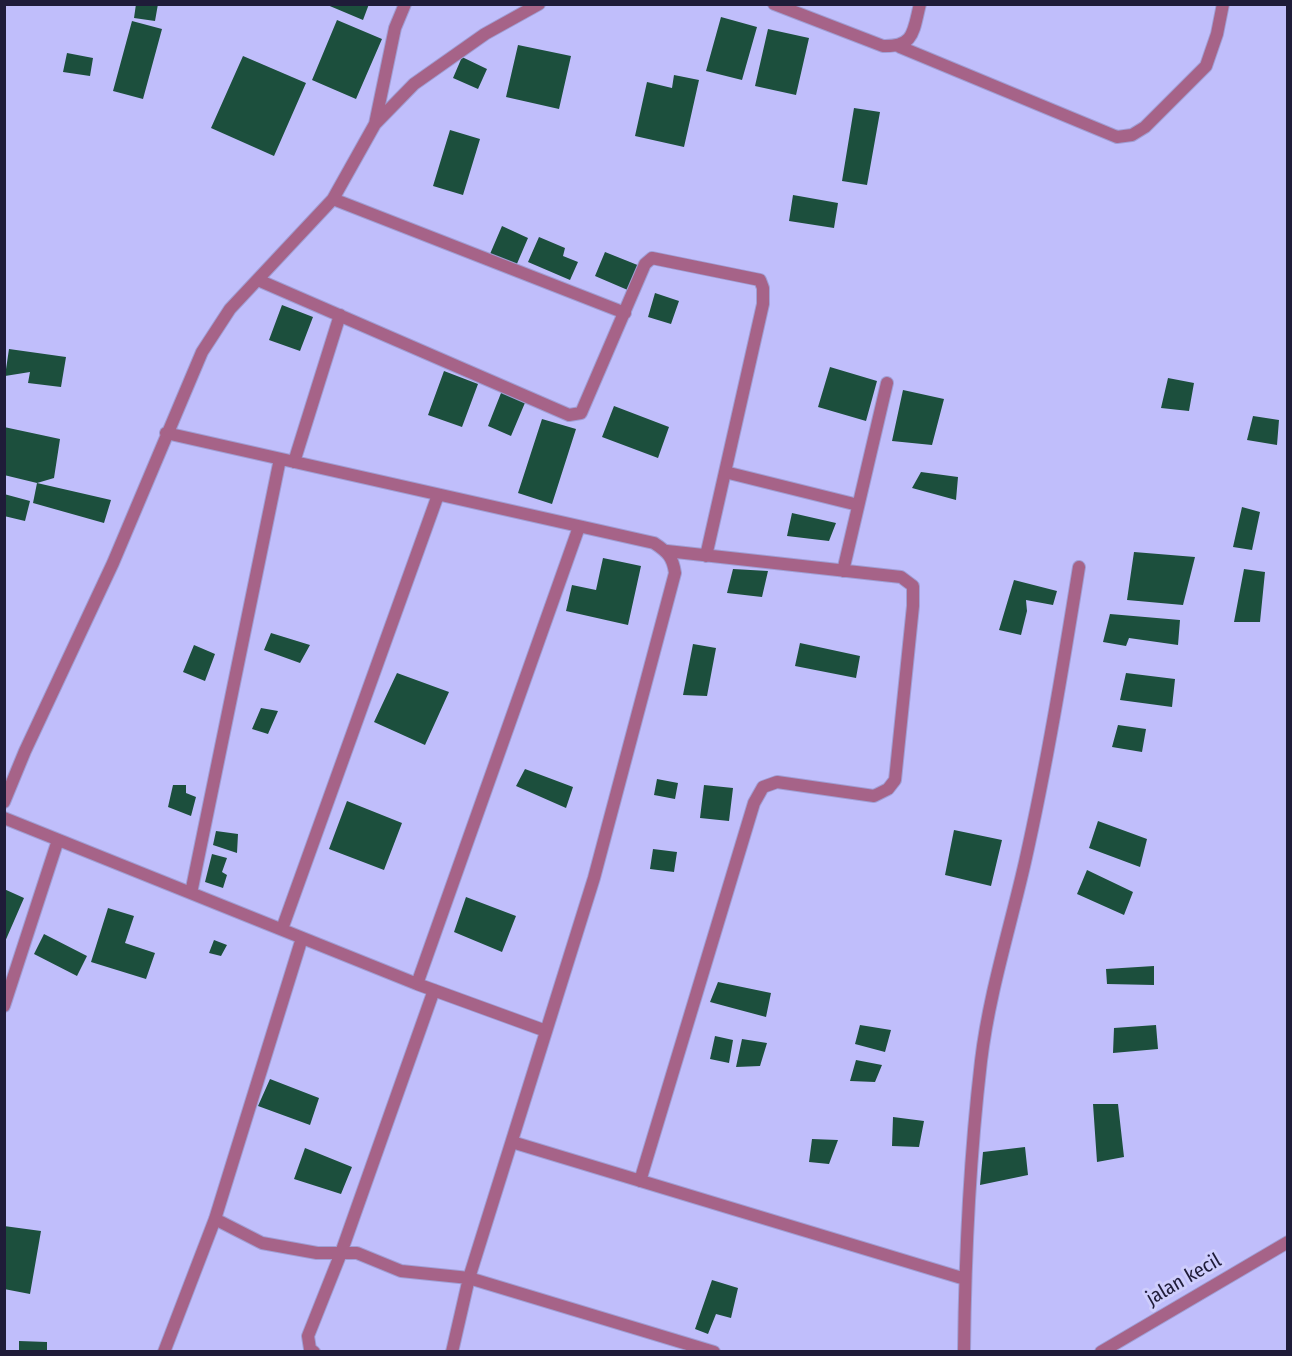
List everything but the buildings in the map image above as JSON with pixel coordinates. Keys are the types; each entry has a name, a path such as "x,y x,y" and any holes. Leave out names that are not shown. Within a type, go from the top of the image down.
{"street":[{"path":"375,124 395,28 405,4"},
{"path":"4,802 25,751 113,563 202,352 230,309 333,199 375,124 414,84 485,34 539,4"},
{"path":"774,4 883,46 900,47 1117,137 1132,135 1145,127 1206,66 1217,34 1223,4"},
{"path":"900,47 911,38 920,4"},
{"path":"333,199 625,313"},
{"path":"258,280 569,415 581,413 645,264 652,258 759,280 763,288 763,304 706,556"},
{"path":"294,462 339,315"},
{"path":"843,571 887,383"},
{"path":"166,433 654,543 667,551 901,577 913,586 913,606 895,780 888,789 874,795 777,782 762,787 754,803 640,1181"},
{"path":"191,893 280,459"},
{"path":"725,472 858,505"},
{"path":"282,930 438,495"},
{"path":"417,984 579,526"},
{"path":"452,1352 469,1278 594,878 675,573 674,562 667,551"},
{"path":"964,1352 965,1279 981,1061 997,973 1016,904 1051,745 1079,567"},
{"path":"4,818 417,984 546,1031"},
{"path":"4,1006 58,840"},
{"path":"164,1352 215,1218 302,938"},
{"path":"314,1352 310,1348 308,1336 341,1252 434,990"},
{"path":"512,1142 965,1279"},
{"path":"215,1218 262,1243 317,1253 357,1253 401,1270 469,1278 714,1352"},
{"name":"jalan kecil","path":"1101,1352 1287,1242"}]}
